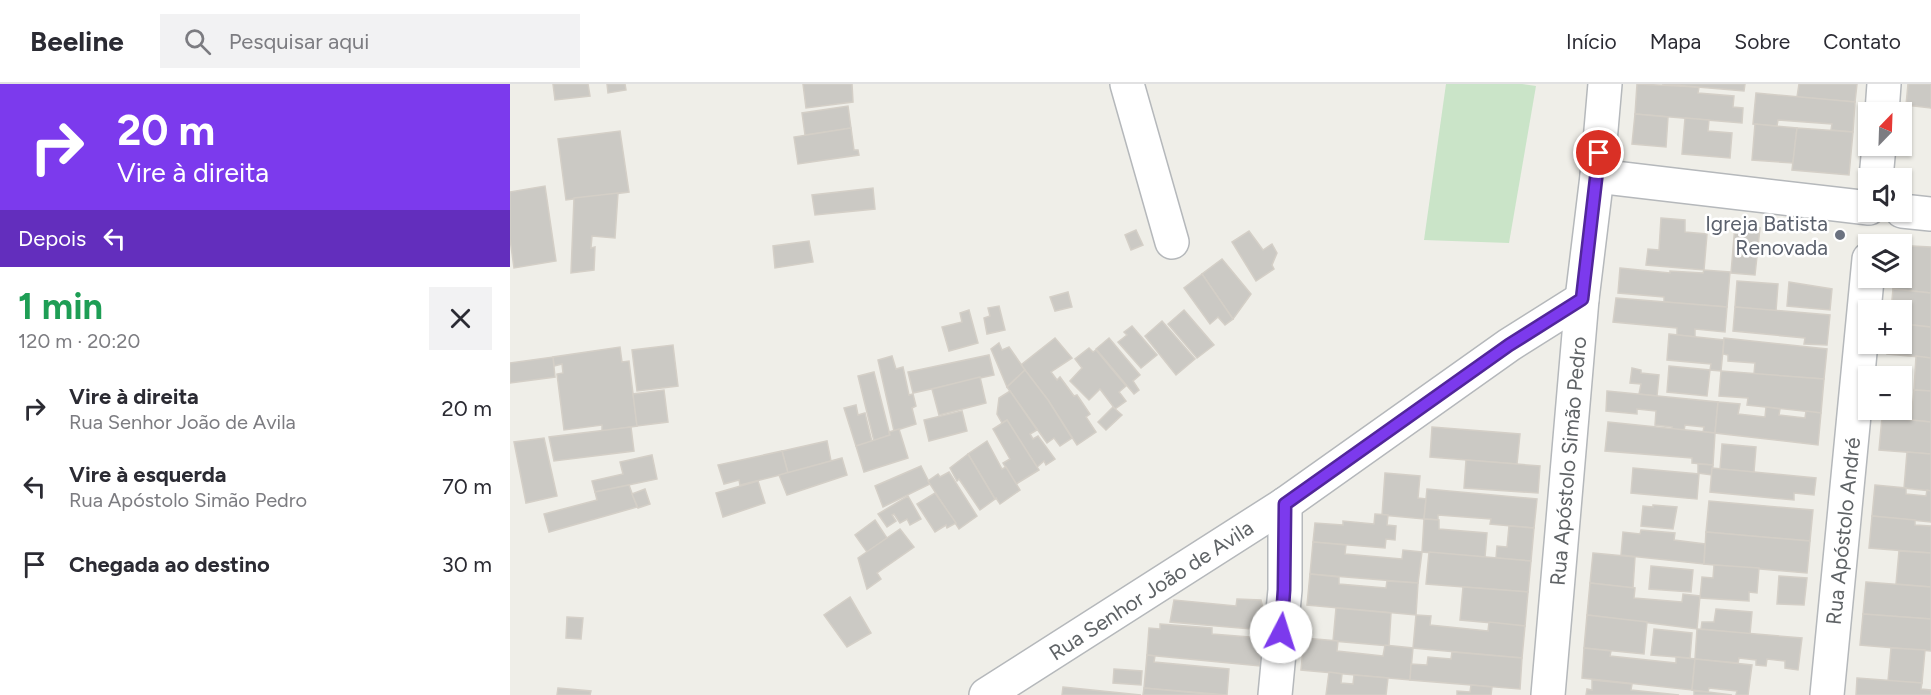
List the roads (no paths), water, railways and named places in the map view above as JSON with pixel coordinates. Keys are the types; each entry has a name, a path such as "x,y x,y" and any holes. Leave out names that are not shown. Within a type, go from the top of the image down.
{"street":[{"path":"1126,84 1172,242"},
{"name":"Rua Apóstolo Simão Pedro","path":"1548,695 1582,299 1597,176 1605,84"},
{"path":"1883,102 1884,84"},
{"path":"1597,176 1858,207"},
{"path":"1912,212 1931,214"},
{"name":"Rua Apóstolo André","path":"1827,695 1866,288"},
{"name":"Rua Senhor João de Avila","path":"986,695 1285,504 1509,345 1582,299"},
{"path":"1275,695 1284,590 1285,504"}],"place":[{"name":"Igreja Batista Renovada","path":"1840,235"}]}
